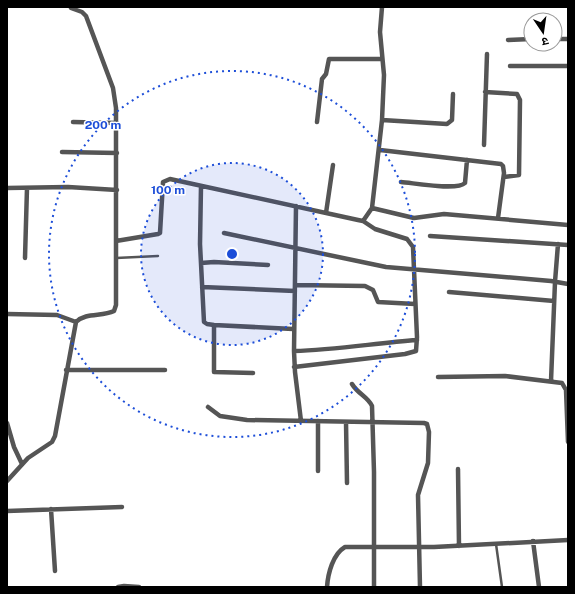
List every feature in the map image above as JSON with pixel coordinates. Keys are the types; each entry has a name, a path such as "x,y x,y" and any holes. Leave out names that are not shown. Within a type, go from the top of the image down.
{"street":[{"path":"363,221 372,208 380,150 384,75 380,32 382,7"},
{"path":"7,481 22,464 52,442 55,436 76,322 84,316 102,315 114,311 116,305 117,153 116,108 113,88 86,16 82,12 71,8"},
{"path":"508,40 523,39"},
{"path":"484,145 487,54"},
{"path":"317,122 322,79 326,74 329,59 382,59"},
{"path":"510,66 568,66"},
{"path":"485,92 517,94 520,96 519,175 504,177"},
{"path":"382,120 447,124 452,120 453,94"},
{"path":"73,122 116,123"},
{"path":"380,150 501,164 503,166 504,177 498,218"},
{"path":"62,152 117,153"},
{"path":"401,182 452,187 462,186 465,183 467,160"},
{"path":"326,213 333,165"},
{"path":"116,241 160,232 162,185 166,180 201,186 363,221 375,229 402,236 412,243 417,340 416,350 405,354 294,367"},
{"path":"201,186 201,263 204,322 214,325 294,329"},
{"path":"7,188 68,187 117,190"},
{"path":"25,258 27,188"},
{"path":"296,206 294,367 301,421"},
{"path":"372,208 414,218 444,214 568,225"},
{"path":"224,233 296,247 359,262 413,269 568,284"},
{"path":"430,236 568,245"},
{"path":"551,381 558,244"},
{"path":"201,263 268,264"},
{"path":"295,285 365,286 373,290 378,302 415,304"},
{"path":"202,287 295,291"},
{"path":"449,292 554,301"},
{"path":"7,314 58,314 76,322"},
{"path":"214,325 214,372 253,373"},
{"path":"294,351 324,350 368,344 417,340"},
{"path":"66,370 165,370"},
{"path":"438,377 505,376 562,383 566,390 568,442"},
{"path":"352,384 359,394 370,402 372,406 374,587"},
{"path":"208,408 220,416 230,419 424,423 429,427 428,463 418,495 420,587"},
{"path":"318,421 318,471"},
{"path":"346,422 347,483"},
{"path":"7,423 14,447 22,464"},
{"path":"458,469 459,546"},
{"path":"7,511 122,507"},
{"path":"51,509 55,571"},
{"path":"327,587 331,566 341,549 345,547 459,546 568,540"},
{"path":"533,541 539,587"},
{"path":"118,587 139,587"}],"lane":[{"path":"116,258 158,256"},
{"path":"496,544 502,587"}]}
